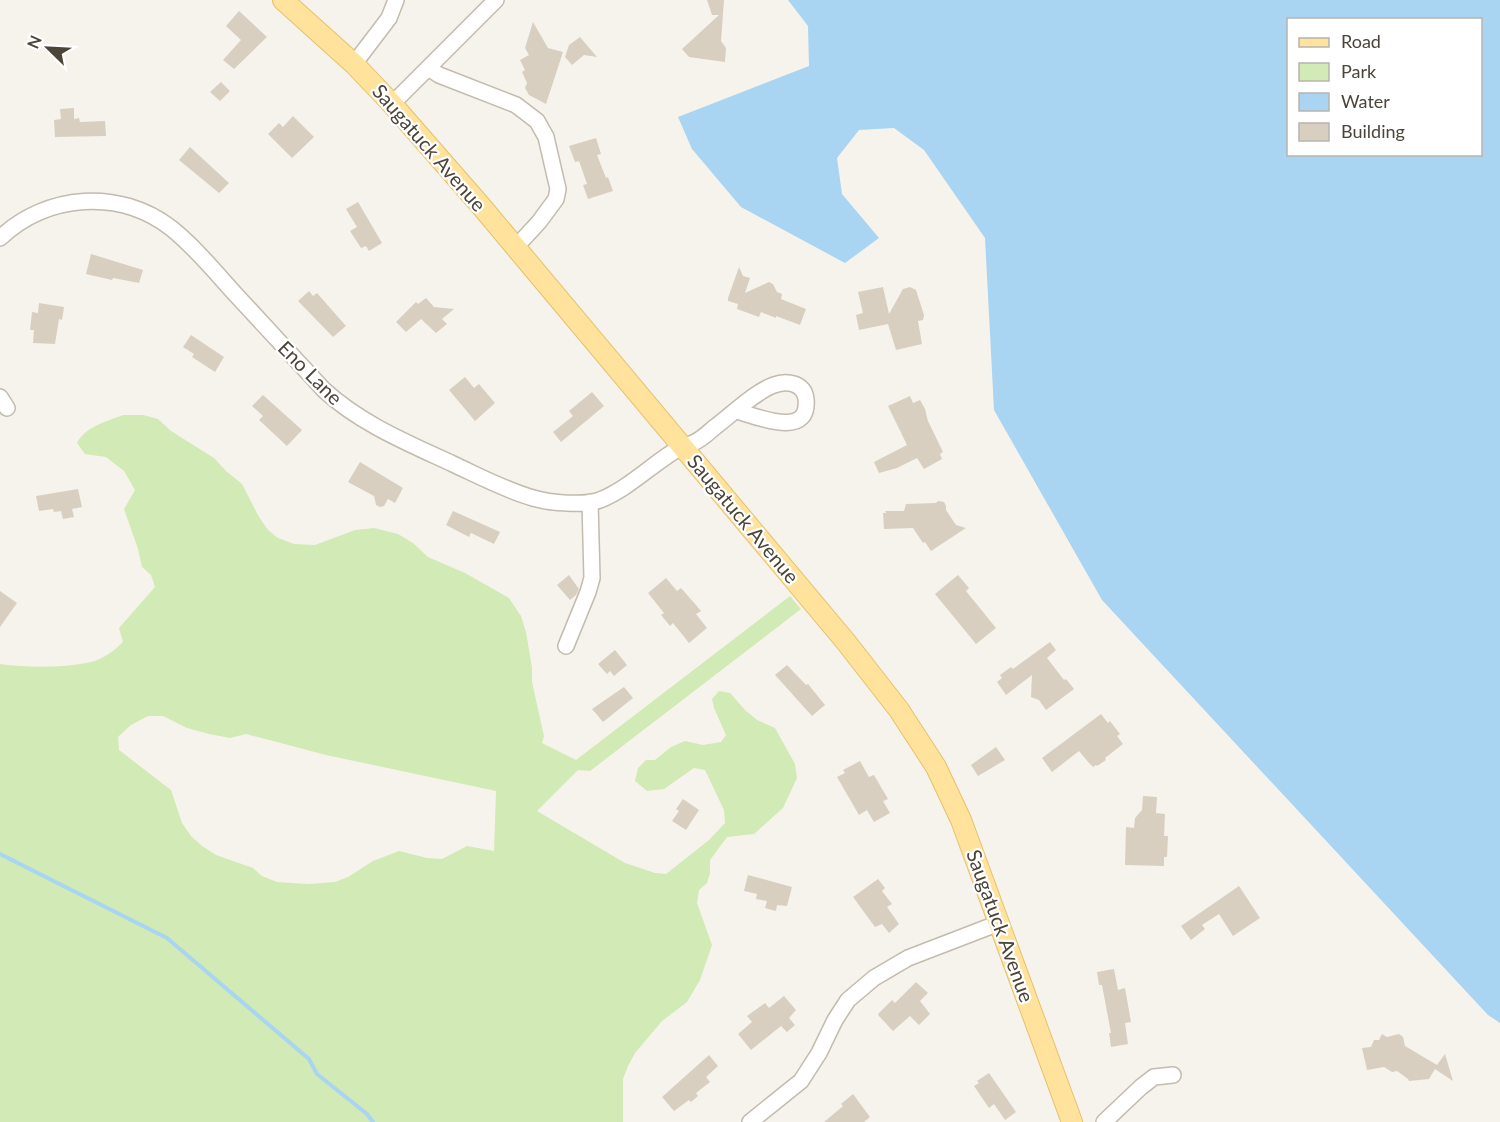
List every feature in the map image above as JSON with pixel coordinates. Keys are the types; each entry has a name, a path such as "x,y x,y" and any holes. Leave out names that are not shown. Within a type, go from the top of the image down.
{"main road":[{"name":"Saugatuck Avenue","path":"283,0 354,64 392,104 846,642 899,710 936,767 961,820 1072,1122"}],"street":[{"path":"354,64 389,18 396,0"},
{"path":"392,104 496,0"},
{"path":"428,68 439,75 516,105 537,121 546,138 558,189 556,199 515,248"},
{"name":"Eno Lane","path":"0,238 16,224 37,212 67,203 108,201 140,209 180,235 324,390 346,409 402,440 510,490 546,501 590,502 600,500 634,482 682,447 698,441 737,411"},
{"path":"566,646 592,578 590,502"},
{"path":"750,1122 801,1081 848,1000 874,978 908,958 999,923"},
{"path":"1104,1122 1154,1077 1173,1075"}],"green space":[{"path":"123,415 143,415 158,419 171,431 214,458 242,484 259,517 268,530 278,538 294,544 315,545 355,530 374,528 398,534 413,543 428,557 465,573 509,598 521,616 526,632 532,682 544,736 542,743 576,760 790,596 801,609 590,771 578,770 537,811 625,863 655,873 666,874 709,840 725,823 724,810 705,770 694,768 664,789 647,791 635,781 638,768 646,760 655,760 671,747 685,741 703,745 721,742 726,735 712,699 719,691 730,693 757,720 775,728 795,764 797,778 783,808 754,834 727,837 710,860 707,883 699,890 697,903 712,945 700,980 687,1002 662,1021 635,1053 628,1066 623,1079 623,1122 0,1122 0,664 34,667 57,666 100,659 123,642 119,628 155,587 151,575 142,567 124,509 135,490 124,471 106,457 85,454 77,443 91,429","holes":["148,716 163,716 187,728 209,734 230,738 246,734 326,755 496,791 494,851 467,846 442,859 399,851 373,861 348,877 335,882 309,884 277,882 262,876 253,868 216,855 202,846 182,823 171,790 119,750 118,737 131,725"]}],"water":[{"path":"788,0 1500,0 1500,1023 1488,1015 1102,600 994,410 985,238 924,150 894,128 859,130 837,158 842,194 879,238 845,263 741,207 692,149 678,117 809,66 808,26"}],"building":[{"path":"707,0 724,0 721,41 726,48 725,62 689,57 682,49 719,15 712,15"},
{"path":"239,11 267,37 234,69 223,60 241,40 226,26"},
{"path":"533,22 548,48 563,52 546,104 529,95 522,72 525,70 520,60 529,55 525,48"},
{"path":"580,37 597,57 584,55 572,65 565,57 569,45"},
{"path":"221,82 230,91 220,101 210,92"},
{"path":"74,108 74,119 79,118 80,122 105,121 106,136 55,137 54,120 61,119 60,109"},
{"path":"293,116 314,137 292,158 268,134 279,123 283,127"},
{"path":"596,138 601,154 597,155 613,191 588,199 583,185 587,184 579,161 575,162 569,146"},
{"path":"190,147 229,183 219,193 179,160"},
{"path":"358,202 382,243 369,251 366,246 361,248 350,231 357,227 346,209"},
{"path":"91,254 143,270 139,283 86,274"},
{"path":"739,267 743,276 750,278 745,293 769,282 773,284 777,292 782,294 781,299 806,309 800,325 761,312 759,317 737,309 738,304 728,301"},
{"path":"883,287 889,314 903,289 910,287 916,290 924,315 923,320 918,321 922,344 896,350 888,324 859,330 856,315 863,313 858,292"},
{"path":"309,291 313,296 317,293 346,326 333,337 298,301"},
{"path":"426,298 434,307 454,309 442,319 447,324 436,333 421,319 406,332 396,322 416,302 418,304"},
{"path":"39,303 64,307 62,320 59,319 55,344 33,343 34,330 30,330 32,312 38,313"},
{"path":"191,335 224,357 215,372 192,357 194,354 183,347"},
{"path":"465,377 474,388 479,384 495,403 475,421 449,390"},
{"path":"592,392 604,406 561,442 553,432 573,416 569,411"},
{"path":"263,395 302,430 287,446 259,420 263,416 252,406"},
{"path":"910,396 913,403 920,400 925,409 928,421 943,452 940,454 942,459 924,469 917,458 897,468 879,473 874,462 907,445 888,406"},
{"path":"360,462 403,488 395,503 388,499 384,506 380,507 376,505 374,496 348,482"},
{"path":"78,489 82,507 72,509 74,517 63,519 61,511 54,512 53,509 39,511 36,496"},
{"path":"944,502 946,510 956,525 966,528 931,551 913,528 884,529 883,513 886,513 885,511 904,511 906,504 936,503"},
{"path":"453,511 500,532 494,544 471,533 469,537 446,525"},
{"path":"569,575 579,589 570,600 557,585"},
{"path":"958,575 969,588 966,591 996,628 976,644 935,594"},
{"path":"666,578 677,591 681,588 701,611 696,614 707,628 689,643 673,623 670,626 661,615 664,613 648,593"},
{"path":"0,591 17,603 0,627"},
{"path":"1050,642 1056,650 1047,658 1074,689 1046,710 1039,700 1031,697 1032,675 1006,695 997,682 1002,678 1000,675 1011,667 1013,669"},
{"path":"615,650 627,665 614,676 610,671 607,674 598,664"},
{"path":"787,665 806,685 808,684 825,705 812,716 775,675"},
{"path":"624,687 633,698 603,722 592,709"},
{"path":"1101,714 1120,734 1117,736 1123,744 1097,766 1093,767 1079,751 1052,772 1042,758"},
{"path":"996,747 1005,760 978,776 971,765"},
{"path":"860,761 869,777 874,775 888,799 883,801 890,813 874,822 867,810 859,815 837,777 845,773 843,770"},
{"path":"1143,796 1157,797 1156,813 1165,814 1164,836 1168,836 1164,866 1125,865 1126,827 1134,828 1135,818 1142,810"},
{"path":"683,799 699,810 686,830 672,821"},
{"path":"748,875 792,887 787,906 777,905 776,911 765,908 767,901 756,899 757,894 744,891"},
{"path":"878,879 885,888 882,891 892,904 887,907 899,924 889,933 882,924 875,927 853,897"},
{"path":"1239,886 1260,918 1233,936 1219,914 1202,925 1205,929 1191,940 1181,926"},
{"path":"1114,969 1118,990 1125,988 1131,1022 1125,1023 1128,1044 1111,1047 1109,1033 1111,1033 1102,985 1099,985 1097,972"},
{"path":"916,982 928,993 920,1001 930,1014 919,1025 910,1016 893,1031 878,1015 892,1000 895,1003"},
{"path":"784,996 796,1010 789,1018 795,1025 787,1032 781,1026 751,1050 738,1034 752,1022 747,1016 765,1003 769,1008"},
{"path":"1382,1034 1387,1037 1399,1034 1403,1037 1405,1046 1437,1065 1445,1054 1453,1081 1435,1069 1429,1079 1409,1081 1397,1071 1392,1072 1384,1067 1367,1070 1362,1048 1371,1047 1374,1040 1379,1040"},
{"path":"709,1055 718,1066 706,1077 710,1082 696,1093 698,1096 691,1102 689,1100 674,1111 662,1097"},
{"path":"989,1073 1016,1112 1005,1120 994,1104 989,1108 974,1086 979,1083 977,1081"},
{"path":"853,1094 870,1117 864,1122 824,1122 843,1106 841,1104"}],"waterway":[{"path":"0,854 167,938 309,1059 317,1074 367,1114 373,1122"}]}
